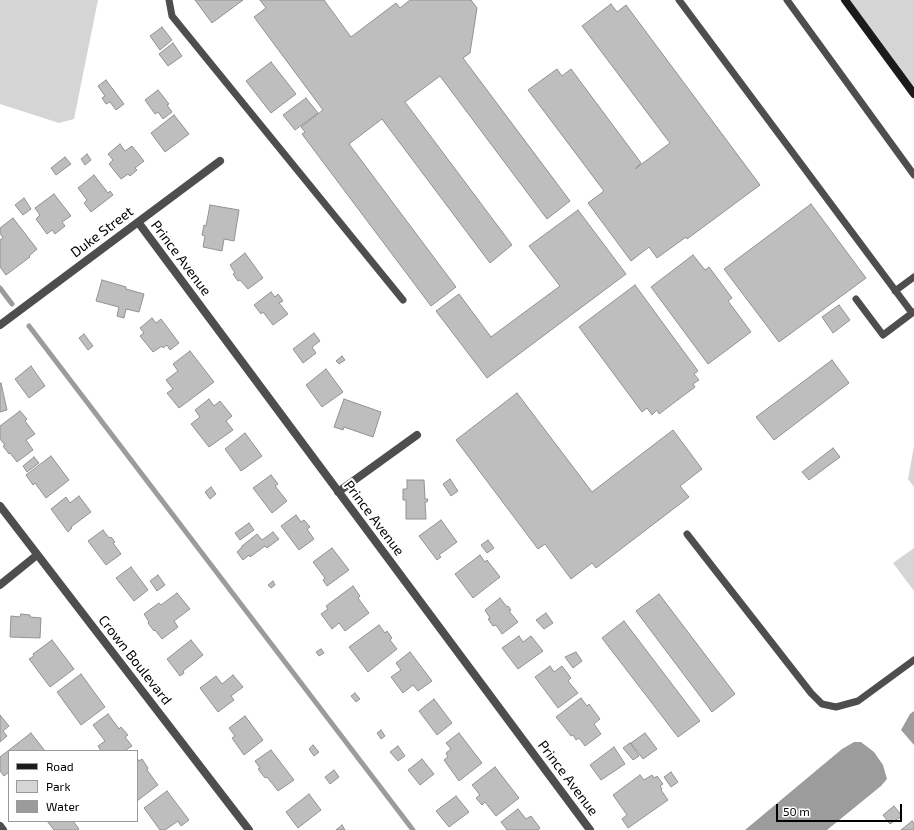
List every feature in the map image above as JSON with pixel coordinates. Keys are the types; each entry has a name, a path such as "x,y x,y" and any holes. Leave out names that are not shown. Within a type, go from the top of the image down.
{"street":[{"path":"844,0 914,94"},
{"name":"Duke Street","path":"0,325 220,161"},
{"name":"Prince Avenue","path":"138,222 590,830"},
{"path":"338,492 417,435"},
{"name":"Crown Boulevard","path":"0,506 249,830"},
{"path":"0,585 37,554"},
{"path":"0,826 3,830"}],"lane":[{"path":"169,0 172,16 403,300"},
{"path":"678,0 913,313 883,335 856,299"},
{"path":"787,0 914,175"},
{"path":"895,291 914,277"},
{"path":"687,534 811,693 822,704 836,707 858,701 914,660"}],"green space":[{"path":"0,0 98,0 74,119 59,123 0,104"},
{"path":"845,0 914,0 914,94"},
{"path":"914,446 914,487 908,479"},
{"path":"914,548 914,591 893,563"}],"water":[{"path":"914,711 914,745 901,730 910,714"},
{"path":"854,742 861,742 874,752 883,765 887,779 881,786 827,830 745,830 842,749"}],"building":[{"path":"195,0 243,0 212,23"},
{"path":"260,0 324,0 351,37 396,3 400,8 410,0 471,0 477,8 470,53 463,58 570,201 547,219 440,76 405,102 512,245 490,263 382,119 349,144 456,287 431,306 302,134 305,132 301,127 323,110 254,17 266,8"},
{"path":"611,4 617,12 626,5 760,185 687,239 686,237 657,258 649,247 631,261 588,203 604,191 528,90 557,69 562,76 571,69 641,163 635,169 670,143 582,26"},
{"path":"162,27 172,40 160,50 150,36"},
{"path":"173,43 182,56 168,66 159,54"},
{"path":"271,62 296,94 271,113 246,81"},
{"path":"106,80 124,104 116,110 110,102 106,104 102,98 105,96 98,86"},
{"path":"158,90 169,104 167,105 172,112 163,119 158,112 155,114 145,100"},
{"path":"306,98 318,113 295,130 283,115"},
{"path":"174,115 189,134 165,152 151,133"},
{"path":"120,144 125,151 132,146 144,161 135,168 137,170 130,176 128,174 121,179 109,164 113,160 108,154"},
{"path":"87,154 91,160 85,165 81,159"},
{"path":"65,157 71,164 56,175 51,168"},
{"path":"94,175 108,193 110,191 113,195 91,212 84,203 87,200 78,188"},
{"path":"54,194 71,216 62,222 65,226 55,234 52,230 47,234 36,219 40,215 35,208"},
{"path":"24,198 31,209 23,215 15,205"},
{"path":"811,204 866,278 779,342 724,269"},
{"path":"210,205 239,210 234,241 224,239 222,251 203,247 205,236 202,235 204,225 206,226"},
{"path":"578,210 626,274 487,378 436,311 459,294 491,337 560,286 529,246"},
{"path":"13,218 37,249 29,256 30,257 6,275 0,267 0,240 3,238 0,233 0,228"},
{"path":"245,253 263,278 248,289 240,280 238,281 233,274 235,273 230,265"},
{"path":"693,255 705,270 709,267 732,298 728,301 751,332 708,364 651,287"},
{"path":"102,280 144,294 139,312 126,309 124,318 117,316 119,307 96,301"},
{"path":"635,285 698,371 694,374 699,380 693,384 695,387 659,414 657,410 652,415 647,408 642,412 579,327"},
{"path":"271,292 275,297 278,294 283,301 279,303 288,314 273,325 263,312 261,314 254,305"},
{"path":"839,305 850,320 833,333 822,317"},
{"path":"152,318 156,323 161,319 179,343 170,350 167,345 163,348 162,346 153,352 140,336 144,333 140,328"},
{"path":"314,333 320,341 312,347 316,353 303,363 293,349"},
{"path":"84,334 93,346 88,350 79,338"},
{"path":"190,351 214,382 179,408 167,393 173,389 166,380 178,371 173,364"},
{"path":"342,356 345,360 339,364 336,361"},
{"path":"832,360 849,383 774,440 756,417"},
{"path":"31,366 45,386 29,398 15,379"},
{"path":"326,369 343,392 322,407 306,385"},
{"path":"1,383 7,410 0,412 0,384"},
{"path":"517,393 592,492 673,430 702,469 680,486 689,497 596,568 592,563 571,579 545,544 538,549 456,440"},
{"path":"209,399 214,406 220,401 232,416 226,421 233,430 209,447 191,424 200,417 195,410"},
{"path":"344,399 381,412 373,437 344,427 343,430 334,427"},
{"path":"20,411 27,419 25,421 35,434 26,440 33,450 17,462 3,446 5,445 0,439 0,426"},
{"path":"245,433 262,456 241,471 225,449"},
{"path":"833,448 840,457 809,480 802,472"},
{"path":"51,456 69,480 46,498 35,483 33,485 26,475"},
{"path":"34,457 39,463 27,472 23,466"},
{"path":"271,475 278,484 275,486 287,501 272,513 253,488"},
{"path":"450,479 458,491 451,496 443,484"},
{"path":"407,480 424,480 425,499 428,499 427,502 425,502 426,519 406,519 406,500 403,500 403,489 407,489"},
{"path":"211,487 216,494 210,499 205,492"},
{"path":"79,496 91,512 71,527 72,528 68,532 51,509 66,497 70,503"},
{"path":"296,515 301,522 304,520 310,527 307,529 314,539 299,550 281,526"},
{"path":"441,520 457,542 439,555 441,557 437,560 419,536"},
{"path":"249,523 254,530 240,540 235,533"},
{"path":"103,530 109,538 111,537 115,542 113,543 121,554 106,565 88,541"},
{"path":"273,532 279,539 267,548 265,546 250,557 249,555 243,560 237,552 257,534 262,540"},
{"path":"488,540 494,548 487,553 481,545"},
{"path":"332,548 349,570 327,586 323,580 325,578 313,562"},
{"path":"480,555 485,562 487,560 500,577 473,598 455,574"},
{"path":"131,567 148,590 134,601 116,578"},
{"path":"158,575 165,585 157,591 150,581"},
{"path":"273,581 275,585 271,588 268,585"},
{"path":"353,586 360,596 358,598 369,613 345,631 339,623 332,629 321,614 328,609 326,606"},
{"path":"177,593 190,609 174,621 178,627 162,639 148,623 149,622 144,614 159,603 161,605"},
{"path":"659,594 735,694 712,712 636,611"},
{"path":"500,598 511,610 509,611 518,622 502,634 496,625 493,626 488,619 490,618 485,610"},
{"path":"546,613 553,623 544,629 536,620"},
{"path":"21,614 41,618 40,638 10,637 11,616 20,617"},
{"path":"624,621 700,721 678,737 602,638"},
{"path":"379,625 385,633 387,631 392,638 390,640 397,649 368,672 349,647"},
{"path":"519,636 523,642 531,636 543,651 518,669 502,648"},
{"path":"52,640 74,669 50,687 29,659 34,656 33,654"},
{"path":"191,640 203,655 183,671 184,673 180,676 167,659"},
{"path":"321,649 324,653 319,656 316,652"},
{"path":"410,652 432,681 418,691 413,685 403,693 391,677 401,670 396,663"},
{"path":"576,652 582,661 573,668 565,657"},
{"path":"550,666 554,672 562,666 571,678 568,681 578,693 558,708 535,677"},
{"path":"81,674 105,707 81,725 57,692"},
{"path":"233,675 243,687 231,696 234,700 218,712 200,688 216,676 222,684"},
{"path":"355,693 360,699 356,702 351,696"},
{"path":"581,698 587,706 589,704 600,719 594,724 601,734 585,746 579,738 576,740 573,735 571,736 556,717"},
{"path":"434,699 452,723 437,735 419,711"},
{"path":"108,714 119,729 121,727 128,735 125,737 132,746 126,750 100,750 98,746 105,741 93,725"},
{"path":"0,715 9,726 3,731 7,736 0,742"},
{"path":"245,716 263,740 244,755 232,738 235,736 229,728"},
{"path":"381,730 385,736 381,739 377,733"},
{"path":"31,733 44,750 9,750"},
{"path":"459,733 482,763 459,781 444,760 448,757 446,753 451,749 446,743"},
{"path":"645,733 657,749 643,759 631,743"},
{"path":"630,743 639,756 633,760 623,748"},
{"path":"313,745 319,752 314,756 309,749"},
{"path":"398,746 405,756 398,761 390,752"},
{"path":"614,747 625,764 601,780 590,765"},
{"path":"271,750 294,780 278,791 267,777 265,778 258,769 260,768 255,761"},
{"path":"8,751 8,773 4,776 0,771 0,757"},
{"path":"142,759 148,768 147,770 158,785 138,800 138,760 139,761"},
{"path":"422,759 434,774 420,785 408,770"},
{"path":"495,767 519,798 496,816 485,802 482,805 476,798 480,795 472,785"},
{"path":"334,770 339,777 330,784 325,777"},
{"path":"671,772 678,782 671,787 664,777"},
{"path":"640,775 644,780 652,775 654,778 657,776 663,784 660,786 662,789 661,790 668,800 628,828 622,819 627,815 613,795"},
{"path":"167,791 189,820 181,826 178,821 165,830 160,830 144,808"},
{"path":"309,794 321,810 298,828 286,812"},
{"path":"456,796 469,812 449,827 436,811"},
{"path":"894,806 902,816 890,824 883,815"},
{"path":"518,809 526,819 531,816 540,828 538,830 507,830 501,822"},
{"path":"912,821 914,823 914,830 901,830"},
{"path":"48,822 74,822 79,829 77,830 54,830"},
{"path":"342,825 345,830 336,830"}],"waterway":[{"path":"0,288 12,304"},
{"path":"29,326 413,830"}]}
